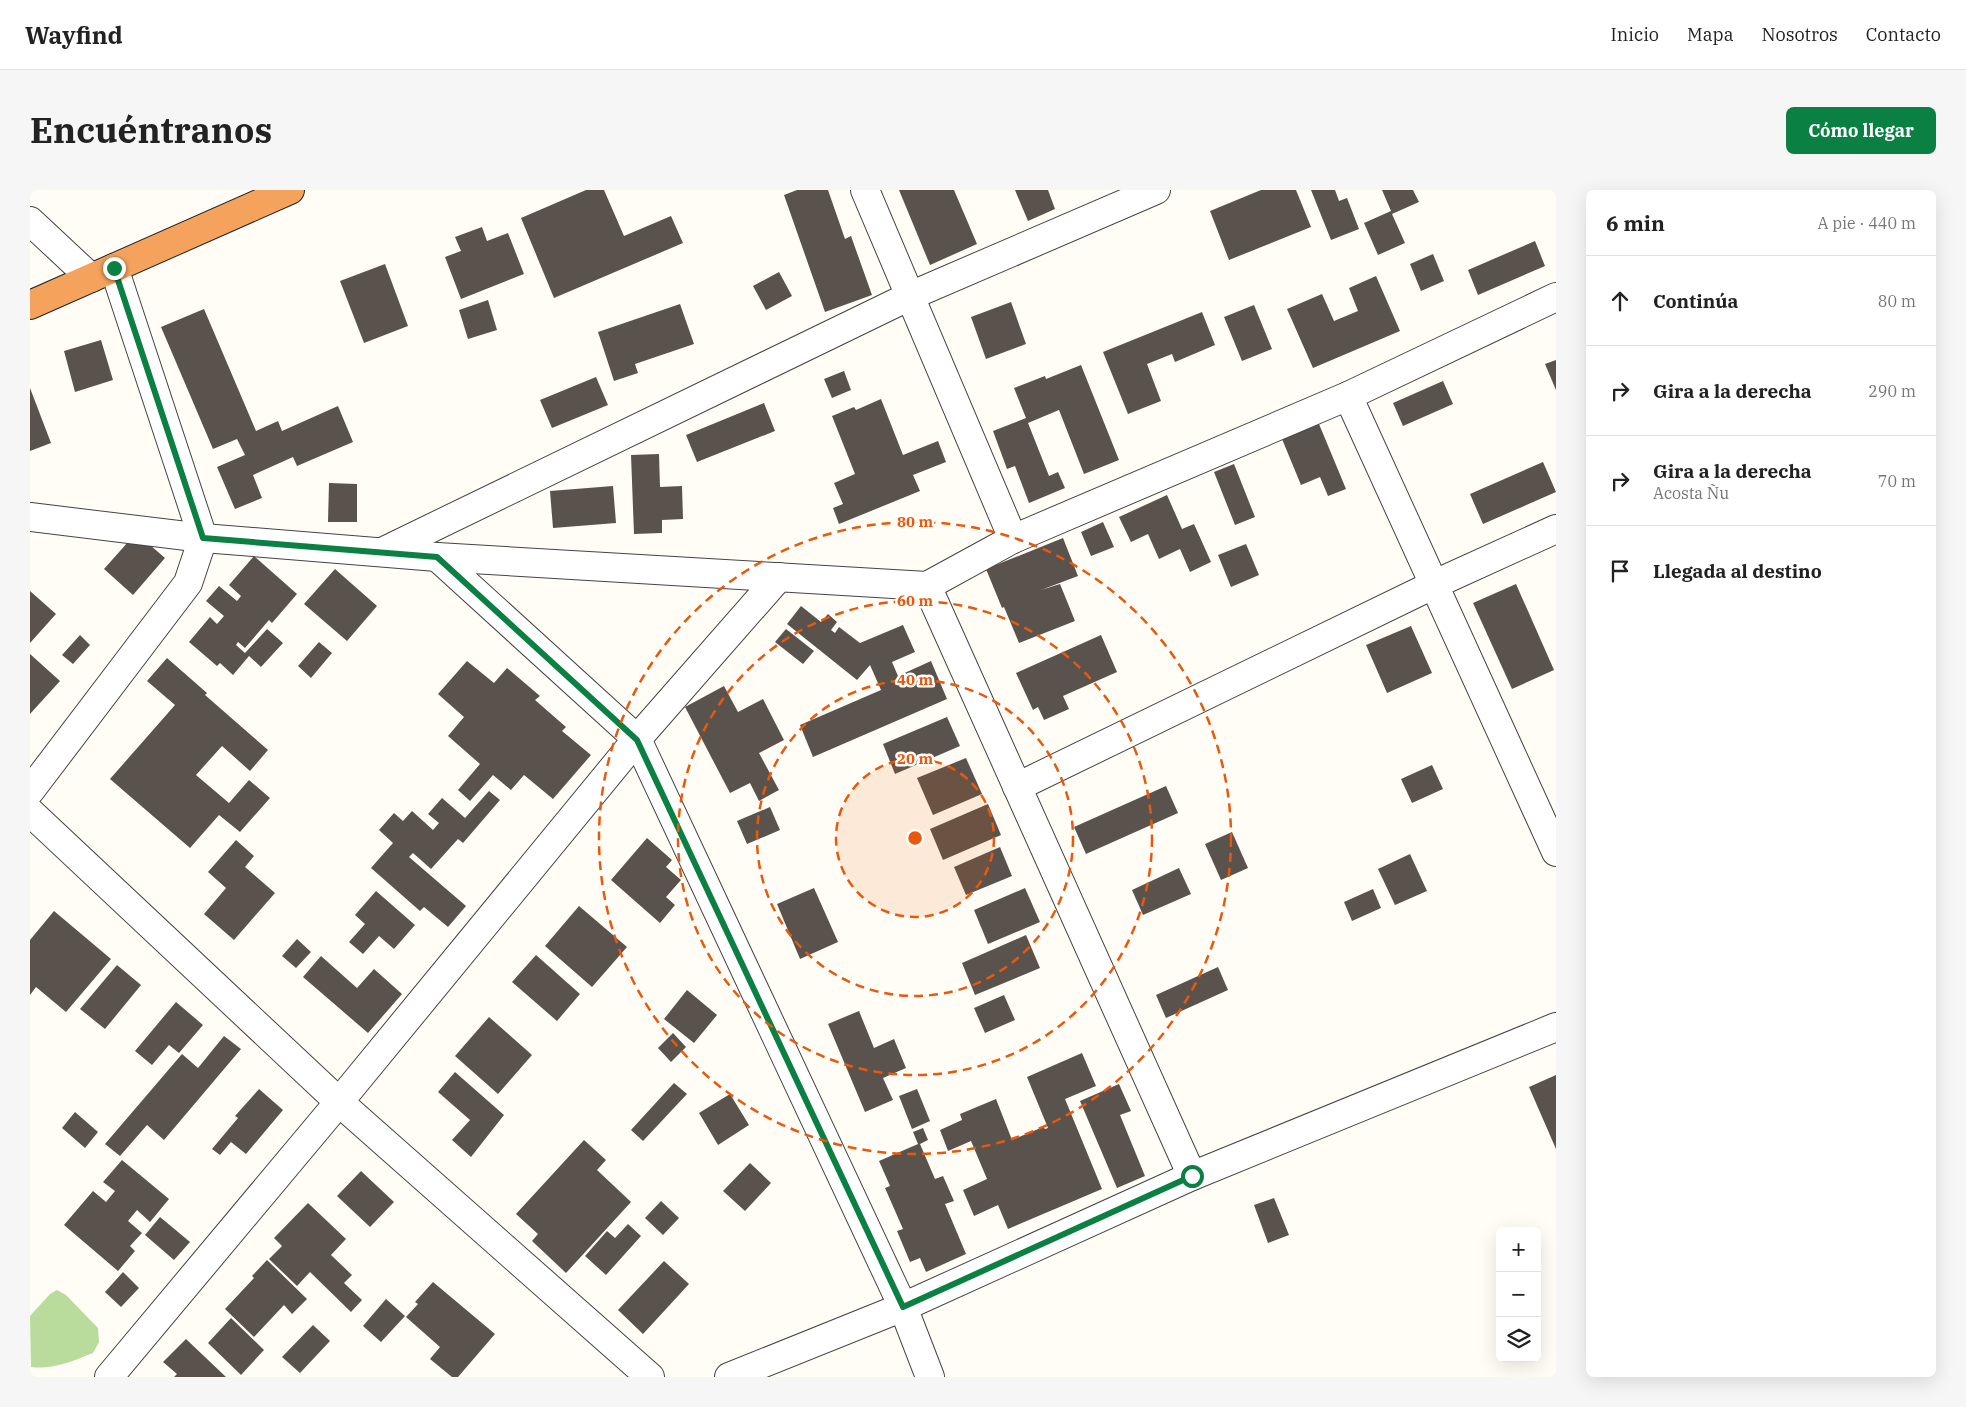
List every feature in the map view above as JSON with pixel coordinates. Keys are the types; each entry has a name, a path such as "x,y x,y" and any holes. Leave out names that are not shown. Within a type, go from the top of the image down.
{"highway":[{"path":"30,305 290,190"}],"street":[{"path":"864,190 1013,539"},
{"path":"382,552 910,296 1156,190"},
{"path":"30,221 102,273 203,538 188,583 30,791"},
{"path":"30,517 203,538 437,557 928,586 1013,539 1348,396 1556,297"},
{"path":"1348,396 1556,852"},
{"path":"1017,787 1434,584 1556,529"},
{"path":"437,557 637,740 903,1307 930,1377"},
{"path":"111,1376 637,740 779,577"},
{"path":"928,586 1192,1176"},
{"path":"30,812 338,1102 650,1377"},
{"path":"729,1377 903,1307 1192,1176 1556,1027"}],"green space":[{"path":"57,1290 66,1295 98,1328 99,1342 93,1353 78,1359 55,1366 31,1367 30,1316 50,1294"}],"building":[{"path":"586,190 604,190 624,236 671,216 683,243 554,298 521,218"},
{"path":"797,190 828,190 845,239 851,236 872,295 825,312 784,195"},
{"path":"899,190 954,190 977,244 930,265"},
{"path":"1015,190 1048,190 1055,209 1028,221"},
{"path":"1261,190 1296,190 1311,227 1229,260 1210,211"},
{"path":"1311,190 1335,190 1339,201 1347,198 1359,229 1331,240"},
{"path":"1382,190 1413,190 1419,202 1392,214 1405,243 1378,255 1364,223 1391,211"},
{"path":"482,227 487,241 508,233 524,274 461,299 445,257 461,251 455,237"},
{"path":"1535,241 1545,266 1478,295 1468,270"},
{"path":"1433,254 1444,281 1421,291 1410,264"},
{"path":"385,264 408,326 364,343 340,281"},
{"path":"779,272 792,296 766,310 753,286"},
{"path":"1376,276 1400,331 1313,368 1287,309 1322,294 1334,321 1358,311 1349,288"},
{"path":"488,300 497,330 468,339 459,310"},
{"path":"1011,302 1026,344 986,359 971,317"},
{"path":"680,304 694,344 635,364 638,373 614,381 598,332"},
{"path":"1254,305 1272,349 1242,361 1224,317"},
{"path":"204,309 256,431 278,421 282,431 338,406 353,442 297,466 293,457 253,475 262,498 235,509 217,467 245,455 237,439 213,449 161,327"},
{"path":"1202,312 1215,345 1175,362 1172,354 1147,364 1161,401 1128,414 1103,352"},
{"path":"101,340 113,380 75,392 64,351"},
{"path":"1556,360 1556,390 1545,364"},
{"path":"1081,365 1119,460 1084,474 1059,410 1028,423 1049,476 1058,472 1065,488 1029,503 1015,466 1007,469 993,431 1026,418 1014,388 1045,376 1046,379"},
{"path":"844,371 851,390 832,398 824,379"},
{"path":"596,377 608,405 552,428 540,400"},
{"path":"1443,381 1453,404 1403,426 1393,403"},
{"path":"30,388 51,443 30,451"},
{"path":"881,399 903,455 938,441 946,462 913,475 920,491 839,524 833,508 843,504 834,483 855,474 832,416 854,407 856,410"},
{"path":"764,403 775,431 697,462 686,435"},
{"path":"1319,424 1346,489 1328,496 1320,477 1301,485 1282,439"},
{"path":"659,454 660,487 682,486 683,519 662,520 662,533 634,534 631,455"},
{"path":"1543,462 1556,492 1483,524 1470,494"},
{"path":"1234,464 1255,517 1235,525 1214,472"},
{"path":"329,483 357,484 357,522 328,522"},
{"path":"613,486 616,523 553,528 550,491"},
{"path":"1167,495 1182,529 1194,524 1211,562 1190,572 1180,549 1159,559 1148,534 1131,542 1119,517"},
{"path":"1103,522 1114,547 1091,556 1081,532"},
{"path":"136,533 165,558 133,595 104,569"},
{"path":"1063,538 1078,576 1041,590 1060,584 1075,621 1019,643 986,569"},
{"path":"1246,544 1259,575 1231,587 1218,555"},
{"path":"254,556 297,594 272,623 269,620 245,648 238,642 236,645 245,653 267,629 283,643 261,667 249,656 233,675 220,663 217,666 189,642 210,617 217,624 224,616 206,601 219,586 237,601 241,596 229,585"},
{"path":"335,569 377,606 347,641 304,604"},
{"path":"1516,584 1554,670 1512,689 1473,603"},
{"path":"30,591 56,614 30,643"},
{"path":"801,606 821,622 828,614 837,622 831,630 835,633 839,627 860,643 903,625 915,652 892,662 898,676 931,661 947,699 813,757 800,725 881,690 870,665 857,680 787,624"},
{"path":"1411,626 1432,673 1387,693 1366,645"},
{"path":"786,629 814,651 803,664 775,642"},
{"path":"80,635 90,645 73,664 62,655"},
{"path":"1101,635 1117,672 1063,696 1069,709 1044,720 1038,707 1033,710 1016,673"},
{"path":"319,642 332,653 311,678 298,666"},
{"path":"30,654 60,681 30,714"},
{"path":"167,658 207,693 205,695 268,750 250,771 222,746 196,775 229,803 249,780 270,798 240,832 219,815 190,848 110,779 175,705 147,681"},
{"path":"467,661 494,683 507,668 540,696 535,700 566,727 562,731 591,755 553,799 524,775 511,790 493,775 470,801 458,790 480,764 448,736 464,717 438,694"},
{"path":"724,686 738,712 763,699 784,740 759,753 779,790 759,801 750,783 730,793 685,707"},
{"path":"947,717 960,746 895,774 883,744"},
{"path":"966,758 982,794 933,815 917,778"},
{"path":"1432,765 1443,789 1412,803 1401,779"},
{"path":"1166,786 1178,813 1086,854 1074,827"},
{"path":"489,791 500,800 463,843 458,839 431,869 413,853 409,857 466,906 448,927 424,907 420,911 371,868 393,843 379,830 394,813 403,821 412,811 433,830 439,823 428,814 442,798 465,818"},
{"path":"988,804 1001,835 943,860 930,829"},
{"path":"770,807 780,830 747,844 737,821"},
{"path":"1232,832 1248,868 1221,880 1205,844"},
{"path":"647,838 672,860 666,867 681,880 666,897 675,905 660,923 611,880"},
{"path":"236,840 254,856 245,867 275,893 234,940 204,914 226,888 208,872"},
{"path":"1000,847 1012,876 966,895 954,867"},
{"path":"1410,854 1427,891 1395,905 1378,869"},
{"path":"1179,868 1191,894 1143,915 1132,890"},
{"path":"814,888 838,942 800,959 777,904"},
{"path":"1025,888 1040,922 988,944 974,910"},
{"path":"1373,889 1381,908 1352,921 1344,902"},
{"path":"376,891 415,925 394,949 379,936 363,954 349,942 365,924 355,915"},
{"path":"579,906 627,947 592,987 545,946"},
{"path":"54,911 111,959 66,1012 36,987 30,995 30,940"},
{"path":"1026,935 1040,968 975,995 962,963"},
{"path":"297,939 311,952 296,968 282,956"},
{"path":"536,955 580,994 557,1021 512,982"},
{"path":"321,956 357,988 374,969 402,994 368,1033 303,977"},
{"path":"117,965 141,985 105,1029 80,1009"},
{"path":"1218,967 1228,990 1166,1018 1156,995"},
{"path":"687,990 717,1015 694,1043 664,1019"},
{"path":"1004,995 1015,1020 985,1033 974,1008"},
{"path":"176,1002 203,1025 179,1053 169,1045 152,1065 135,1051"},
{"path":"859,1011 874,1048 894,1039 906,1068 883,1078 893,1100 865,1112 828,1024"},
{"path":"489,1017 532,1055 498,1094 455,1056"},
{"path":"673,1033 686,1047 671,1062 658,1048"},
{"path":"224,1036 241,1049 164,1140 147,1125 120,1156 105,1144 182,1054 198,1068"},
{"path":"1082,1053 1096,1086 1065,1099 1102,1189 1008,1229 998,1205 974,1216 963,1190 987,1179 971,1141 948,1151 940,1130 962,1120 960,1114 996,1099 1012,1140 1043,1127 1045,1129 1048,1128 1027,1077"},
{"path":"455,1072 504,1115 471,1157 452,1140 470,1120 438,1092"},
{"path":"1556,1075 1556,1149 1529,1087"},
{"path":"674,1083 687,1094 643,1141 631,1130"},
{"path":"1119,1084 1131,1111 1120,1115 1145,1176 1117,1188 1080,1101"},
{"path":"259,1089 283,1110 246,1154 231,1142 220,1155 212,1149 238,1118 235,1116"},
{"path":"917,1089 930,1121 912,1129 899,1096"},
{"path":"730,1094 749,1125 718,1145 699,1113"},
{"path":"75,1112 98,1132 85,1148 62,1128"},
{"path":"923,1128 928,1140 920,1144 935,1179 943,1176 954,1201 945,1204 966,1254 926,1272 920,1258 910,1262 897,1231 903,1229 885,1188 890,1186 879,1161 918,1144 913,1132"},
{"path":"584,1140 606,1160 597,1170 631,1202 566,1273 532,1241 538,1234 516,1214"},
{"path":"122,1160 169,1199 150,1222 137,1210 128,1221 142,1233 130,1246 135,1251 118,1271 64,1225 93,1191 106,1202 115,1191 103,1182"},
{"path":"750,1163 771,1183 745,1211 723,1191"},
{"path":"361,1171 394,1202 370,1227 337,1196"},
{"path":"1274,1198 1289,1235 1268,1243 1254,1205"},
{"path":"661,1201 679,1218 663,1235 645,1218"},
{"path":"308,1203 346,1239 331,1255 352,1275 344,1283 362,1300 351,1312 310,1272 297,1286 269,1259 282,1246 274,1238"},
{"path":"160,1217 190,1242 174,1260 145,1235"},
{"path":"628,1224 641,1236 606,1275 585,1256 607,1231 615,1238"},
{"path":"267,1260 307,1299 292,1314 284,1305 254,1337 225,1309 254,1278 252,1276"},
{"path":"664,1261 689,1284 643,1334 618,1310"},
{"path":"123,1272 139,1288 121,1307 105,1292"},
{"path":"433,1282 495,1334 458,1377 452,1377 430,1359 440,1347 406,1317 418,1304 415,1302"},
{"path":"386,1299 405,1316 381,1342 363,1326"},
{"path":"231,1318 264,1350 241,1375 208,1343"},
{"path":"313,1325 330,1341 300,1373 282,1357"},
{"path":"186,1339 226,1377 174,1377 177,1374 163,1362"}],"route":[{"path":"114,268 203,538 437,557 637,740 903,1307 1192,1176"}]}
